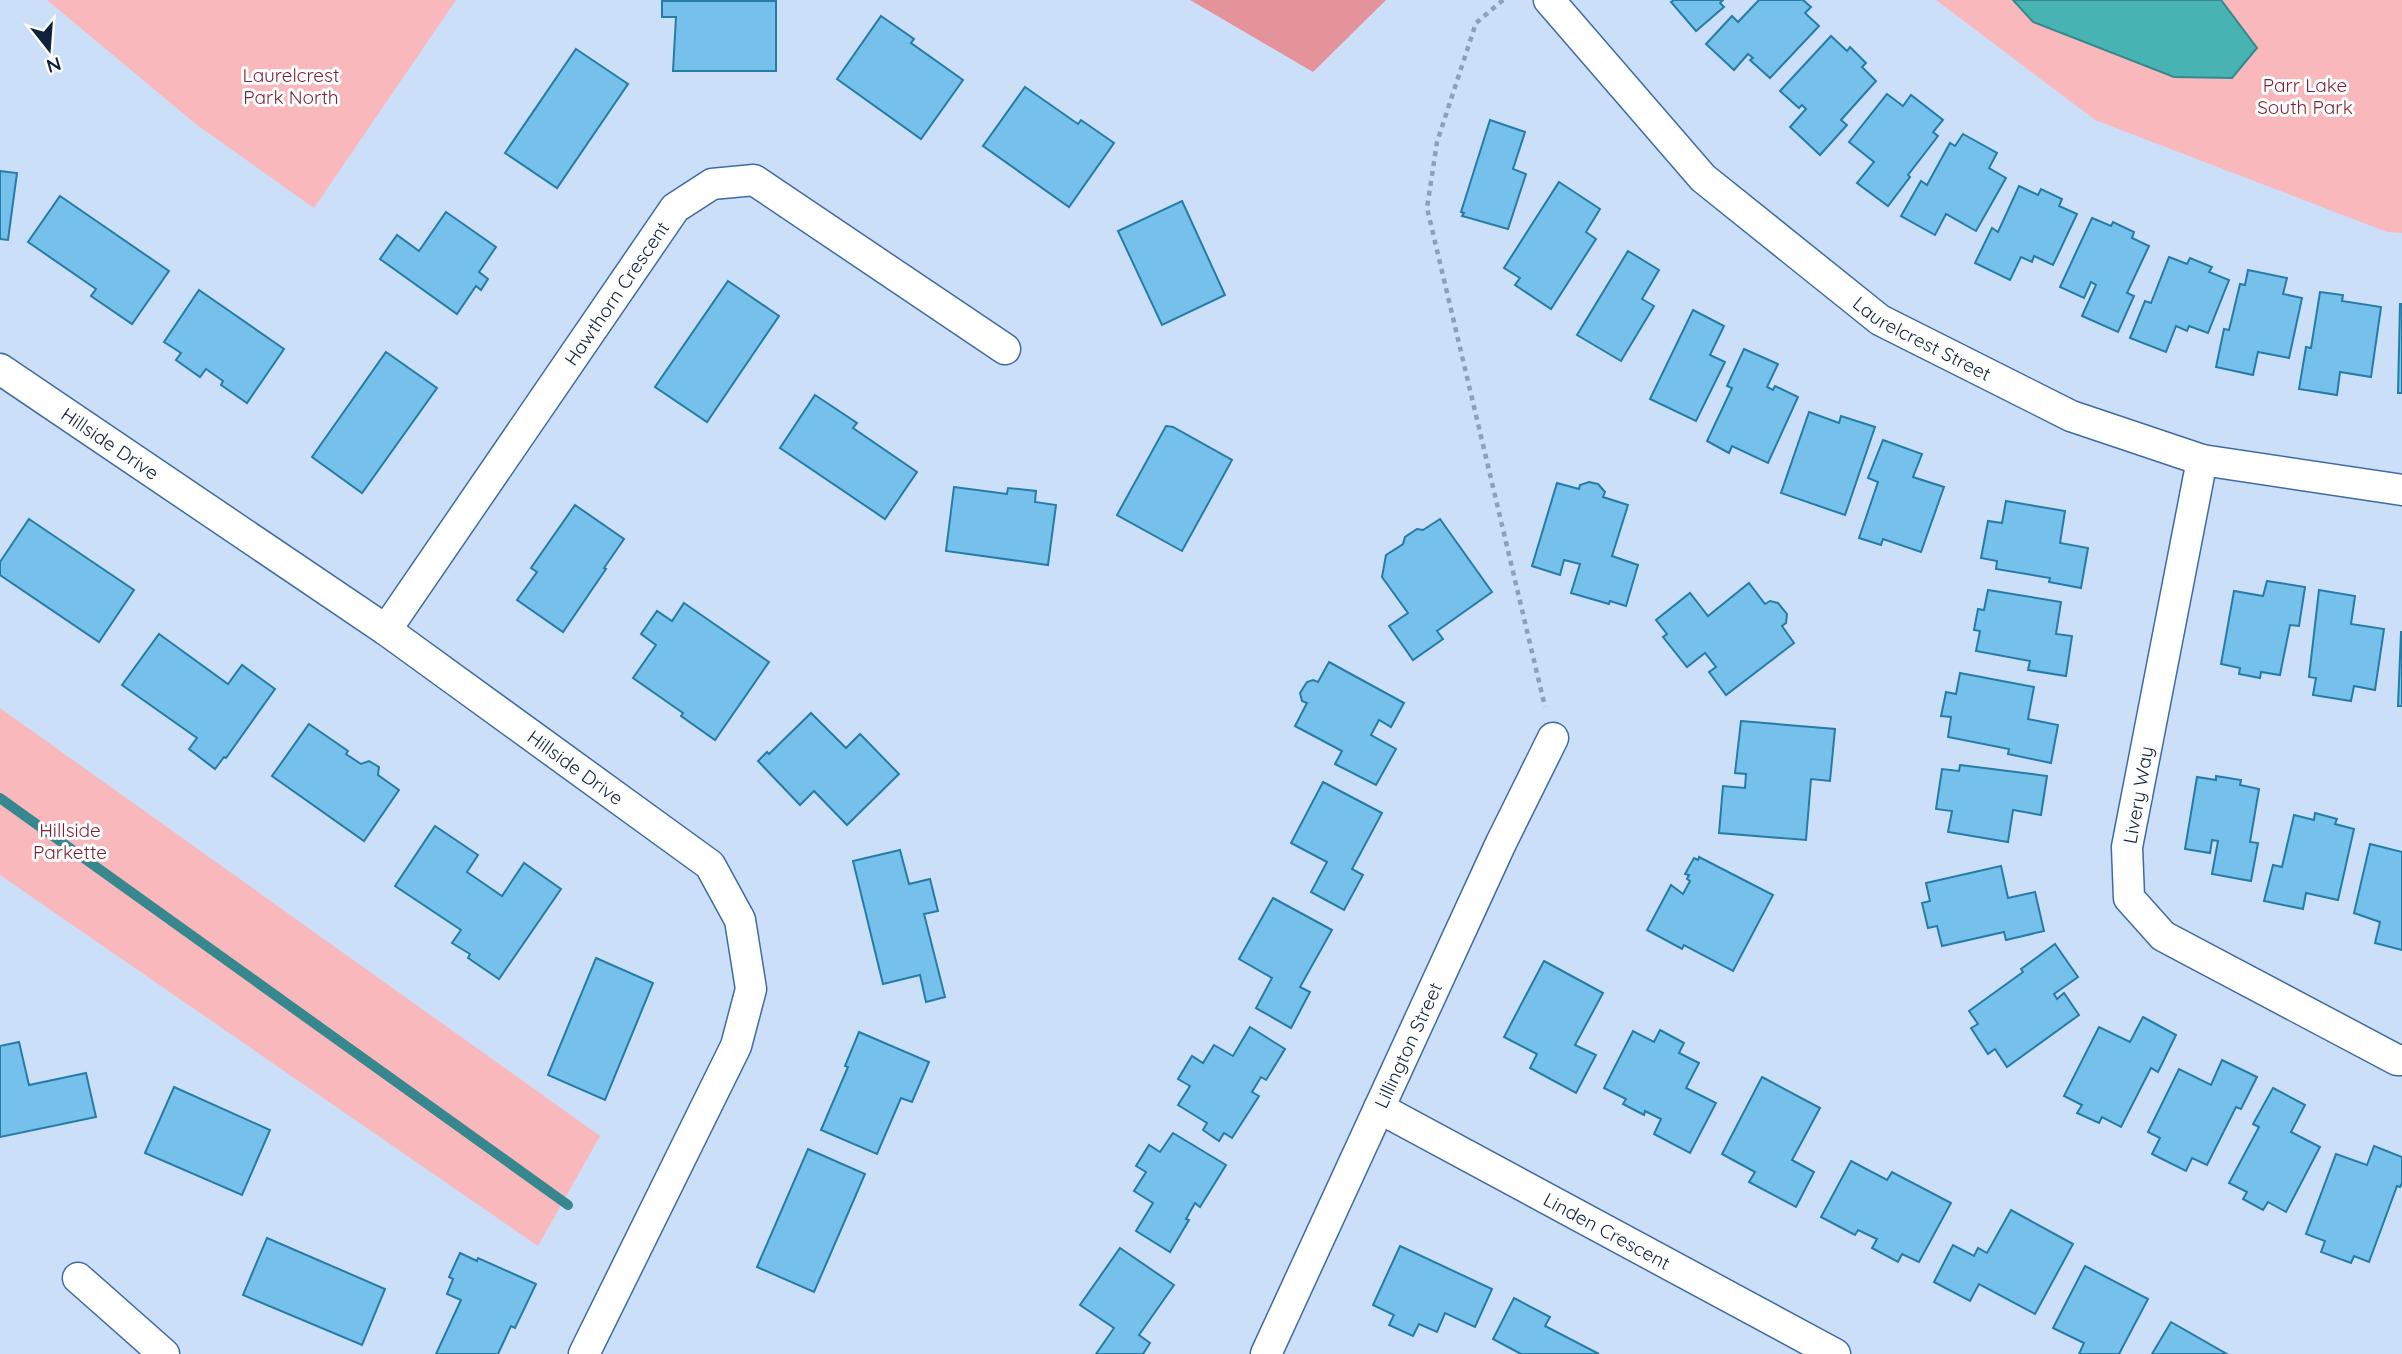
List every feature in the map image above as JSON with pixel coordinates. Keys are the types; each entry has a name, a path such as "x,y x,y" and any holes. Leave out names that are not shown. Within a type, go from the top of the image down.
{"street":[{"name":"Laurelcrest Street","path":"1549,0 1703,178 1880,320 2071,416 2202,460 2402,490"},
{"name":"Hawthorn Crescent","path":"386,630 675,208 712,184 754,180 1005,349"},
{"name":"Hillside Drive","path":"0,369 386,630 710,865 740,920 751,989 736,1046 584,1354"},
{"name":"Livery Way","path":"2202,460 2127,847 2129,898 2163,936 2396,1060 2402,1060"},
{"name":"Lillington Street","path":"1265,1354 1501,843 1553,738"},
{"name":"Linden Crescent","path":"1379,1108 1835,1354"},
{"path":"78,1278 164,1354"}],"path":[{"path":"1503,0 1476,23 1437,142 1427,208 1553,738"}],"green space":[{"name":"Laurelcrest Park North","path":"47,0 456,0 314,208 197,125"},
{"name":"Parr Lake South Park","path":"1936,0 2402,0 2402,233 2387,232 2095,120"},
{"name":"Hillside Parkette","path":"0,708 600,1136 538,1246 0,875"}],"shaded area":[{"path":"1190,0 1386,0 1313,72"},
{"path":"2013,0 2221,0 2257,48 2232,78 2174,77 2033,22"}],"building":[{"path":"1723,0 1720,3 1724,7 1696,31 1671,2"},
{"path":"1759,0 1803,0 1811,7 1805,13 1819,26 1770,78 1750,60 1753,58 1748,54 1734,70 1706,44 1732,16 1738,22"},
{"path":"662,1 776,1 776,71 673,71 676,17 662,17"},
{"path":"881,16 914,39 911,43 963,80 921,139 837,79"},
{"path":"1831,36 1847,51 1850,47 1866,63 1862,67 1876,81 1841,120 1847,125 1820,155 1790,127 1806,109 1802,105 1799,108 1780,91"},
{"path":"576,49 628,84 557,188 505,153"},
{"path":"1025,87 1078,124 1081,120 1114,143 1069,207 983,146"},
{"path":"1887,94 1903,106 1911,95 1943,120 1933,132 1938,136 1888,206 1857,183 1874,162 1849,142"},
{"path":"1490,120 1525,132 1513,169 1526,174 1508,229 1462,216 1464,213 1461,212"},
{"path":"1963,134 1997,153 1989,168 2006,178 1976,231 1946,214 1935,235 1901,216 1921,181 1927,185 1950,143 1955,146"},
{"path":"0,171 17,173 8,240 0,239"},
{"path":"1559,182 1600,209 1586,232 1596,239 1551,309 1515,285 1520,278 1504,268"},
{"path":"2019,186 2038,195 2041,189 2062,199 2059,206 2077,214 2053,265 2034,256 2032,262 2021,257 2010,280 1975,263 1992,228 1998,232"},
{"path":"60,196 169,271 132,324 91,296 96,289 28,242"},
{"path":"1182,201 1225,295 1162,325 1118,231"},
{"path":"446,212 496,247 479,272 488,279 481,290 476,286 457,314 380,259 397,235 419,251"},
{"path":"2092,218 2111,226 2113,222 2134,232 2132,238 2149,246 2127,293 2134,296 2118,332 2082,316 2096,285 2091,282 2084,298 2060,287"},
{"path":"1628,251 1659,270 1642,299 1654,306 1621,361 1577,335"},
{"path":"2169,257 2187,264 2190,258 2212,267 2209,272 2229,280 2208,333 2189,326 2187,331 2176,326 2166,352 2130,338 2145,301 2151,303"},
{"path":"2248,270 2287,278 2283,294 2302,298 2289,358 2258,352 2253,375 2216,367 2224,329 2229,330 2240,284 2245,285"},
{"path":"728,281 779,316 707,422 655,387"},
{"path":"199,290 284,349 247,403 221,385 223,381 206,369 200,377 176,360 181,353 164,342"},
{"path":"2320,292 2343,295 2342,301 2381,307 2371,377 2340,372 2337,395 2299,389 2306,347 2311,348"},
{"path":"2400,304 2402,393 2398,393"},
{"path":"1693,310 1724,326 1710,355 1725,362 1696,421 1650,399"},
{"path":"1744,349 1778,364 1767,387 1773,390 1775,386 1798,397 1768,463 1732,446 1729,453 1707,441 1732,388 1727,386"},
{"path":"386,352 437,388 362,493 312,457"},
{"path":"815,395 857,423 853,428 917,472 885,519 780,448"},
{"path":"1809,412 1839,423 1841,416 1875,427 1845,515 1781,493"},
{"path":"1166,426 1173,427 1232,460 1182,551 1117,515"},
{"path":"1883,440 1922,454 1913,477 1944,487 1921,552 1883,539 1881,545 1859,538 1878,482 1868,478"},
{"path":"1589,482 1598,484 1605,492 1603,497 1628,505 1612,556 1638,565 1626,606 1571,593 1580,564 1564,560 1560,575 1532,566 1557,483 1579,489 1580,485"},
{"path":"954,487 1007,494 1008,488 1036,491 1035,502 1056,505 1048,565 946,551"},
{"path":"2006,501 2065,511 2060,543 2088,548 2081,588 2049,582 2050,578 1996,569 1997,561 1981,558 1988,521 2002,523"},
{"path":"575,505 624,539 563,632 517,600 537,572 531,568"},
{"path":"29,519 134,590 99,642 0,575 0,562"},
{"path":"1440,519 1492,592 1437,631 1443,639 1413,660 1389,626 1408,613 1382,577 1386,555 1403,544 1405,537 1417,529 1423,530"},
{"path":"2267,581 2305,587 2299,626 2290,625 2280,675 2261,672 2260,678 2239,674 2240,668 2221,664 2234,591 2263,596"},
{"path":"1749,583 1765,604 1770,601 1778,603 1787,614 1786,623 1782,626 1794,643 1726,695 1709,672 1716,667 1705,653 1687,667 1663,637 1667,634 1656,620 1690,593 1708,616"},
{"path":"1988,590 2061,602 2056,634 2072,636 2066,676 2028,670 2030,661 1976,651 1980,631 1974,630 1978,609 1984,610"},
{"path":"2319,590 2355,596 2351,624 2384,629 2375,690 2354,686 2351,701 2313,695 2316,678 2309,677"},
{"path":"684,603 769,662 715,740 681,716 683,713 633,678 656,645 641,634 657,611 672,621"},
{"path":"2401,632 2402,706 2398,706"},
{"path":"159,634 228,684 242,665 275,689 226,758 224,757 215,769 189,749 197,738 122,685"},
{"path":"1329,662 1404,703 1391,727 1379,720 1371,735 1396,749 1376,785 1335,764 1342,751 1295,726 1307,703 1302,701 1300,693 1307,682 1318,682"},
{"path":"1960,673 2034,687 2028,719 2058,725 2051,763 2008,754 2009,749 1948,737 1951,717 1941,716 1946,692 1956,694"},
{"path":"811,713 846,748 860,734 899,774 847,825 814,791 800,805 758,761 767,752 769,754"},
{"path":"1741,721 1835,729 1830,781 1811,779 1806,840 1719,833 1723,786 1745,788 1746,774 1735,773"},
{"path":"309,724 348,751 346,754 361,764 369,761 379,767 378,775 399,790 364,841 272,776"},
{"path":"1960,765 2047,776 2041,815 2013,810 2008,842 1948,832 1952,811 1936,809 1942,769 1959,771"},
{"path":"2216,776 2241,780 2240,785 2259,789 2250,842 2258,843 2251,881 2212,874 2218,841 2212,840 2210,853 2185,849 2197,777 2216,780"},
{"path":"1323,782 1382,813 1352,869 1363,875 1344,910 1311,892 1327,862 1291,843"},
{"path":"2315,813 2337,819 2335,824 2354,829 2338,900 2306,893 2303,909 2264,901 2273,865 2282,867 2294,815 2314,820"},
{"path":"435,826 478,855 467,872 502,896 524,863 561,889 499,979 468,958 470,954 452,943 461,930 395,886"},
{"path":"2370,844 2402,852 2402,950 2375,943 2380,922 2354,913"},
{"path":"900,850 909,884 930,879 938,911 924,914 945,997 926,1002 920,975 883,984 853,861"},
{"path":"1699,857 1773,895 1733,971 1684,945 1682,949 1647,930 1671,885 1683,894 1690,881 1687,879 1689,875 1685,874 1694,858 1698,860"},
{"path":"2001,866 2008,898 2035,892 2044,931 2006,940 2004,932 1942,946 1937,926 1928,928 1922,903 1930,901 1926,883"},
{"path":"1273,898 1332,930 1300,987 1310,992 1291,1028 1256,1008 1272,978 1239,959"},
{"path":"2055,944 2078,977 2054,994 2057,999 2064,993 2079,1015 2007,1067 1995,1049 1988,1054 1971,1028 1978,1024 1969,1011 2023,972 2021,969"},
{"path":"596,958 653,983 605,1100 548,1075"},
{"path":"1544,961 1603,993 1575,1045 1596,1055 1576,1093 1530,1068 1537,1054 1504,1037"},
{"path":"2143,1017 2176,1035 2158,1072 2151,1068 2121,1127 2102,1117 2099,1123 2077,1113 2082,1105 2064,1096 2099,1027 2130,1042"},
{"path":"1250,1027 1285,1049 1266,1080 1261,1077 1252,1092 1259,1096 1232,1138 1224,1133 1219,1141 1203,1130 1207,1123 1178,1105 1190,1086 1178,1079 1192,1056 1203,1063 1214,1045 1233,1056"},
{"path":"1660,1030 1684,1043 1679,1053 1699,1063 1686,1088 1716,1103 1690,1153 1654,1134 1661,1119 1645,1111 1644,1115 1623,1104 1626,1099 1604,1088 1633,1031 1654,1042"},
{"path":"859,1032 929,1062 912,1102 901,1098 877,1154 821,1130 848,1067 845,1066"},
{"path":"19,1042 29,1085 86,1073 96,1117 0,1137 0,1046"},
{"path":"2222,1060 2257,1077 2241,1109 2236,1107 2207,1165 2192,1158 2186,1171 2152,1154 2160,1138 2148,1132 2179,1069 2211,1085"},
{"path":"1762,1077 1820,1108 1792,1160 1814,1172 1796,1207 1749,1182 1755,1172 1722,1154"},
{"path":"174,1087 270,1130 242,1195 145,1153"},
{"path":"2273,1088 2305,1105 2291,1132 2320,1147 2286,1212 2268,1202 2263,1210 2243,1199 2247,1192 2229,1183 2259,1127 2253,1124"},
{"path":"1173,1133 1226,1165 1200,1207 1195,1203 1186,1219 1189,1220 1170,1252 1136,1231 1153,1203 1134,1191 1146,1172 1136,1166 1149,1145 1160,1152"},
{"path":"2374,1146 2402,1157 2402,1183 2400,1187 2397,1186 2369,1262 2354,1256 2351,1263 2321,1252 2325,1241 2306,1234 2336,1154 2367,1165"},
{"path":"808,1149 865,1174 814,1292 757,1267"},
{"path":"1851,1161 1887,1180 1892,1172 1951,1203 1919,1262 1902,1254 1898,1262 1872,1248 1877,1239 1858,1230 1855,1235 1821,1217"},
{"path":"2011,1210 2073,1244 2035,1314 1979,1284 1970,1301 1934,1282 1953,1245 1974,1256 1978,1248 1987,1253"},
{"path":"267,1238 385,1289 362,1345 243,1295"},
{"path":"1400,1246 1492,1289 1475,1327 1445,1313 1437,1332 1419,1324 1413,1336 1389,1325 1394,1315 1373,1305"},
{"path":"1120,1248 1174,1285 1139,1335 1150,1343 1143,1354 1096,1354 1114,1328 1080,1305"},
{"path":"460,1253 477,1261 478,1258 536,1284 515,1328 511,1326 498,1354 436,1354 461,1300 447,1294 453,1279 449,1277"},
{"path":"2085,1266 2148,1299 2119,1354 2079,1354 2084,1343 2053,1328"},
{"path":"1514,1298 1550,1317 1545,1326 1599,1354 1521,1354 1493,1339"},
{"path":"2171,1322 2227,1354 2152,1354"}],"waterway":[{"path":"0,798 568,1205"}]}
